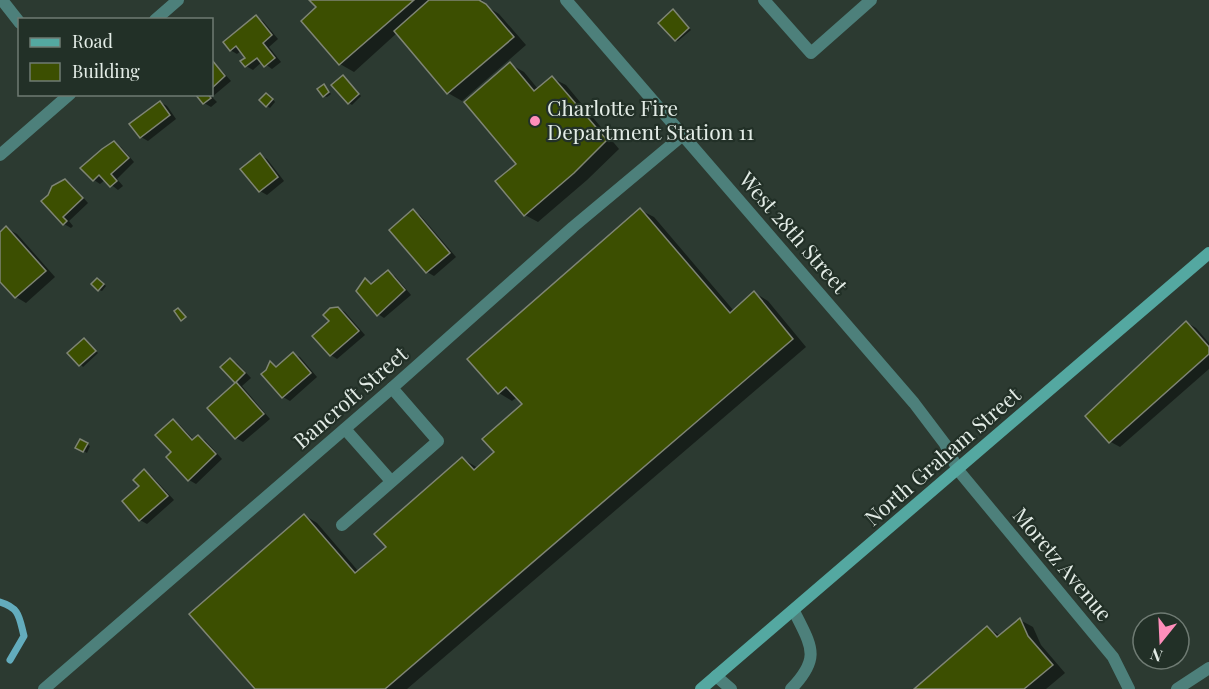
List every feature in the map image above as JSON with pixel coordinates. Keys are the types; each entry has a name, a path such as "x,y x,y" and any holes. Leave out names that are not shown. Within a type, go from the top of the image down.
{"main road":[{"name":"North Graham Street","path":"701,689 1209,253"}],"street":[{"path":"2,0 18,20"},
{"path":"157,18 178,0"},
{"name":"West 28th Street","path":"566,0 914,403 945,444 958,470"},
{"path":"764,0 811,53 871,0"},
{"path":"0,154 68,96"},
{"name":"Bancroft Street","path":"44,689 392,388 566,233 683,135"},
{"path":"342,525 438,441 392,388"},
{"path":"345,429 391,481"},
{"name":"Moretz Avenue","path":"958,470 1113,657 1129,689"},
{"path":"791,689 810,665 811,647 794,611"},
{"path":"1179,689 1209,668"},
{"path":"716,676 731,689"}],"building":[{"path":"309,0 414,0 339,65 301,21 316,7"},
{"path":"429,0 479,0 486,4 514,37 447,94 394,31"},
{"path":"673,9 689,28 675,41 658,23"},
{"path":"256,15 272,35 263,43 275,58 264,67 257,58 245,67 240,61 245,58 236,46 230,51 223,42"},
{"path":"213,61 225,76 213,87"},
{"name":"Charlotte Fire Department Station 11","path":"510,62 534,91 552,76 607,140 574,173 524,216 495,181 516,164 464,102"},
{"path":"343,75 359,94 348,104 331,85"},
{"path":"324,84 329,92 323,97 317,89"},
{"path":"266,93 273,99 266,107 259,100"},
{"path":"197,96 210,96 211,98 203,104"},
{"path":"160,101 170,115 140,138 129,124"},
{"path":"114,141 129,158 111,174 117,181 110,187 99,175 93,181 80,168"},
{"path":"260,153 278,177 259,192 240,169"},
{"path":"65,179 83,198 63,217 67,221 63,225 41,201 48,195 52,186"},
{"path":"640,208 730,313 754,291 793,339 385,689 255,689 189,614 304,514 355,573 386,547 374,534 462,457 474,470 494,452 482,439 522,404 506,387 498,394 467,359"},
{"path":"413,209 450,253 426,273 389,230"},
{"path":"6,226 46,271 15,298 0,282 0,232"},
{"path":"388,270 405,290 377,316 356,291 365,278 371,284"},
{"path":"97,278 104,284 98,291 91,284"},
{"path":"338,307 359,331 330,356 312,336 329,321 323,315 330,308"},
{"path":"178,308 186,317 181,321 174,311"},
{"path":"1186,321 1209,347 1209,354 1109,443 1085,416"},
{"path":"84,338 96,351 79,366 67,353"},
{"path":"293,352 311,373 282,398 261,374 266,370 270,361 276,367"},
{"path":"230,358 245,373 236,382 264,414 235,439 207,408 235,383 220,367"},
{"path":"173,419 192,440 198,435 216,454 188,481 166,457 171,452 155,435"},
{"path":"80,439 88,443 83,452 75,448"},
{"path":"144,469 168,496 139,521 122,501 139,486 133,480"},
{"path":"1020,618 1028,636 1053,665 1024,689 914,689 987,626 997,637"}],"waterway":[{"path":"0,602 7,604 18,614 24,636 10,660"}],"place":[{"name":"Charlotte Fire Department Station 11","path":"535,121"}]}
